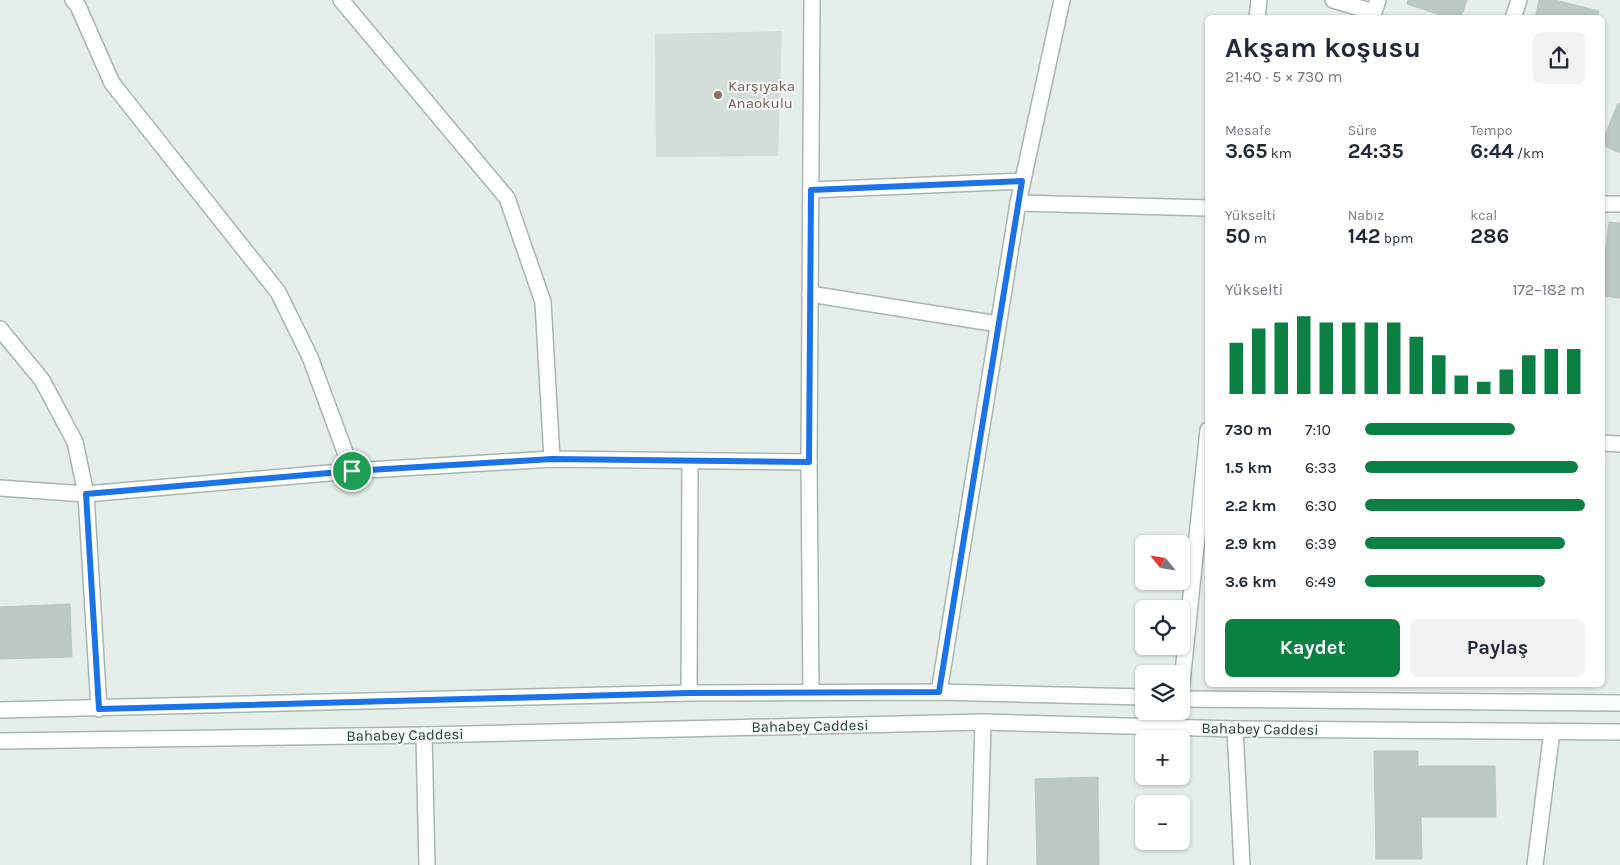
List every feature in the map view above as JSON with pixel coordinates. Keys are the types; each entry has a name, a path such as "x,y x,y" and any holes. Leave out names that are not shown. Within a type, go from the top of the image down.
{"street":[{"path":"73,0 78,6 112,83 278,292 310,357 352,471"},
{"path":"341,0 507,198 543,302 552,459"},
{"path":"811,692 809,462 812,0"},
{"path":"939,692 1018,203 1062,0"},
{"path":"1257,15 1258,0"},
{"path":"1333,0 1374,12 1378,0"},
{"path":"1514,15 1519,0"},
{"path":"811,190 1022,181"},
{"path":"1018,203 1205,208"},
{"path":"1605,204 1620,204"},
{"path":"810,294 998,324"},
{"path":"0,329 42,380 75,442 86,494 99,709"},
{"path":"1605,443 1620,444"},
{"path":"0,488 86,494 352,471 552,459 809,462"},
{"path":"1184,665 1205,459"},
{"path":"689,693 690,461"},
{"path":"0,710 689,693 939,692 1135,698"},
{"name":"Bahabey Caddesi","path":"1190,698 1620,703"},
{"path":"979,865 983,722"},
{"name":"Bahabey Caddesi","path":"0,741 424,735 983,722 1235,729 1620,732"},
{"path":"1235,729 1242,865"},
{"path":"1535,865 1552,731"},
{"path":"424,735 427,865"}],"shaded area":[{"name":"Karşıyaka Anaokulu","path":"782,31 778,156 656,157 655,34"}],"building":[{"path":"1408,0 1467,0 1462,15 1441,15 1407,4"},
{"path":"1539,0 1555,0 1599,11 1598,15 1536,15"},
{"path":"1618,103 1620,104 1620,153 1605,146 1605,135"},
{"path":"1609,222 1620,223 1620,298 1605,296 1605,253"},
{"path":"70,604 72,657 0,659 0,607"},
{"path":"1374,751 1418,751 1418,766 1495,766 1496,817 1421,817 1422,859 1376,859"},
{"path":"1098,777 1099,865 1037,865 1035,779"}],"place":[{"name":"Karşıyaka Anaokulu","path":"718,95"}],"route":[{"path":"1022,181 939,692 689,693 99,709 86,494 352,471 552,459 809,462 811,190 1022,181"}]}
